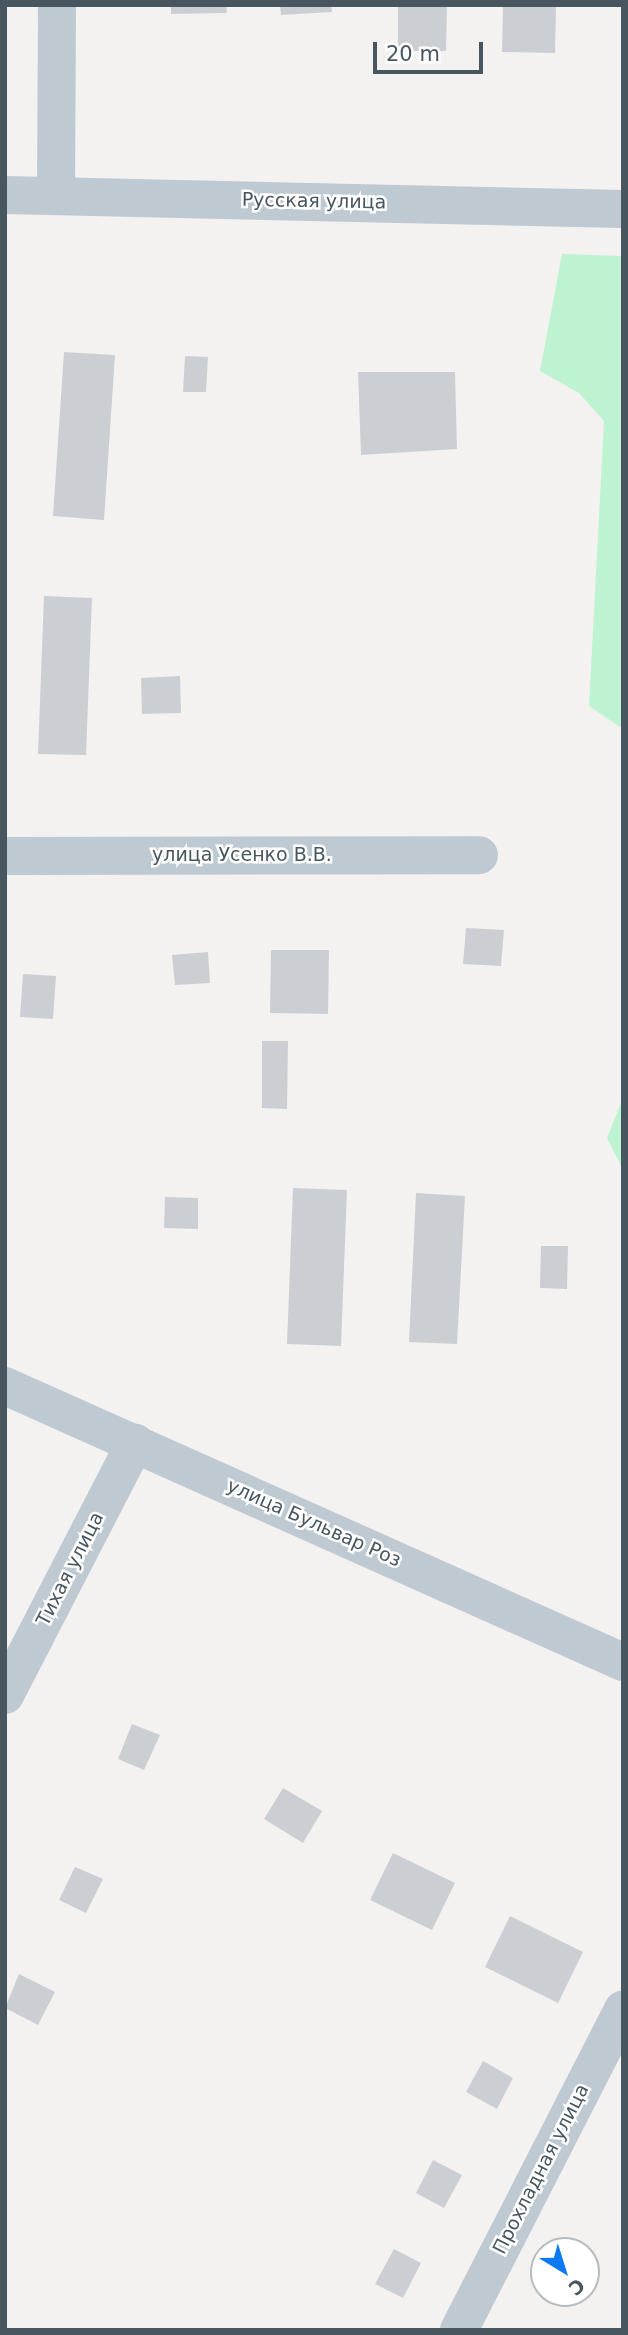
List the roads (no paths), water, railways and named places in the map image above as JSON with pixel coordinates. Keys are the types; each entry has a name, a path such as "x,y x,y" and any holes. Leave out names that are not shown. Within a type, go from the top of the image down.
{"street":[{"path":"56,195 57,5"},
{"name":"Русская улица","path":"5,195 623,209"},
{"name":"улица Усенко В.В.","path":"5,856 480,855"},
{"name":"улица Бульвар Роз","path":"5,1386 623,1662"},
{"name":"Тихая улица","path":"5,1695 135,1443"},
{"name":"Прохладная улица","path":"459,2330 623,2009"}]}
